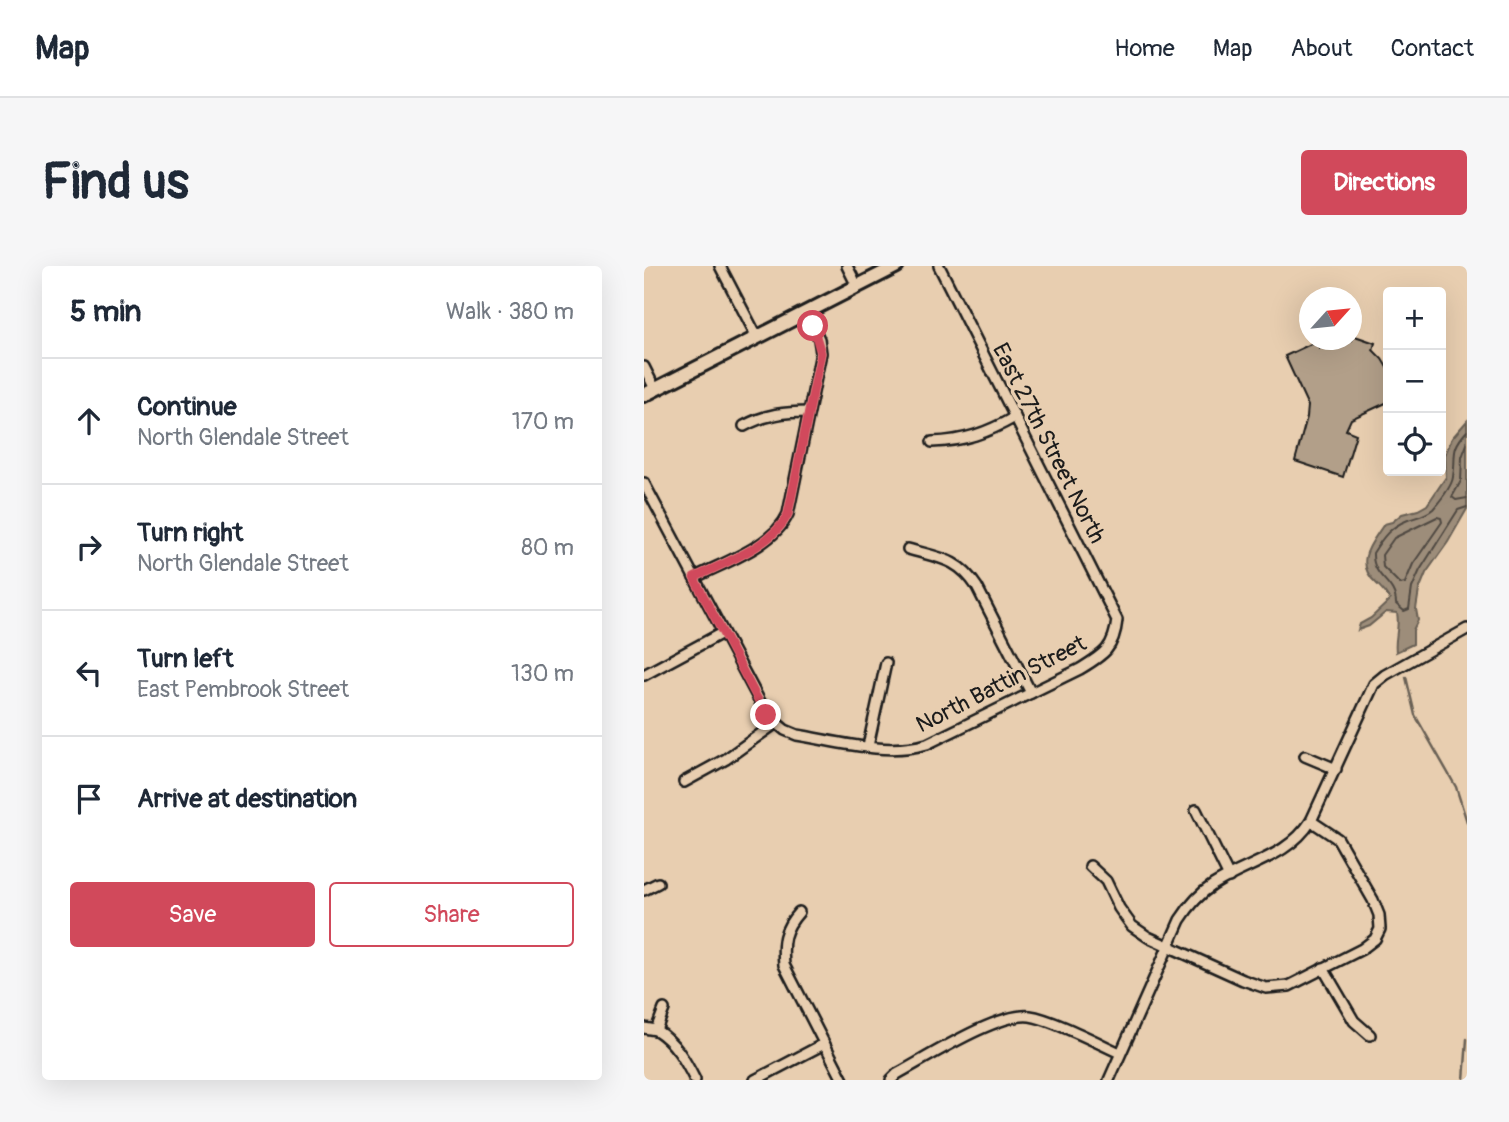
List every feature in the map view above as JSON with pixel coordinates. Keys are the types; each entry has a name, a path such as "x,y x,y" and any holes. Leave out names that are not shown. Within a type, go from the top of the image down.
{"main road":[{"path":"650,392 897,266"}],"street":[{"path":"720,266 757,338"},
{"path":"847,266 858,286"},
{"name":"East 27th Street North","path":"939,266 1117,620 1114,639"},
{"path":"694,578 762,542 782,527 788,514 821,353 807,312"},
{"path":"644,367 650,392"},
{"path":"744,426 765,416 783,412 809,412"},
{"path":"932,442 953,442 974,437 1014,417"},
{"path":"644,482 766,715 776,723 726,759 684,782"},
{"path":"908,549 956,563 969,574 1031,693"},
{"path":"1109,1080 1180,920 1191,903 1213,885 1287,848 1304,833 1374,684 1385,675 1467,629"},
{"path":"644,675 722,633"},
{"name":"North Battin Street","path":"776,723 797,735 909,750 927,744 1102,656 1114,639"},
{"path":"868,746 886,663"},
{"path":"1305,756 1336,769"},
{"path":"1196,810 1229,877"},
{"path":"1090,866 1105,881 1132,926 1148,937 1266,988 1289,986 1362,949 1375,939 1380,929 1379,915 1355,865 1338,839 1311,821"},
{"path":"644,890 658,883"},
{"path":"799,912 787,926 783,948 784,965 843,1080"},
{"path":"1323,968 1354,1021 1370,1035"},
{"path":"656,1030 664,1009"},
{"path":"891,1080 897,1074 985,1028 1014,1016 1032,1016 1120,1053"},
{"path":"644,1028 656,1030 678,1050 695,1080"},
{"path":"755,1080 824,1044"}],"water":[{"path":"1467,421 1467,509 1426,573 1419,590 1416,609 1418,620 1413,630 1413,644 1396,652 1397,613 1386,612 1369,626 1358,630 1360,624 1371,618 1390,600 1369,575 1365,560 1370,545 1384,524 1427,505 1446,477 1446,453 1452,438"}],"building":[{"path":"1362,338 1375,343 1373,350 1383,361 1383,404 1351,419 1346,430 1356,434 1343,477 1295,461 1308,406 1285,356 1299,349 1362,350"}],"waterway":[{"path":"1406,677 1415,715 1456,787 1467,822"},
{"path":"1464,1080 1467,1039"}],"route":[{"path":"766,715 694,578 771,538 782,527 788,514 821,353 813,326"}]}
